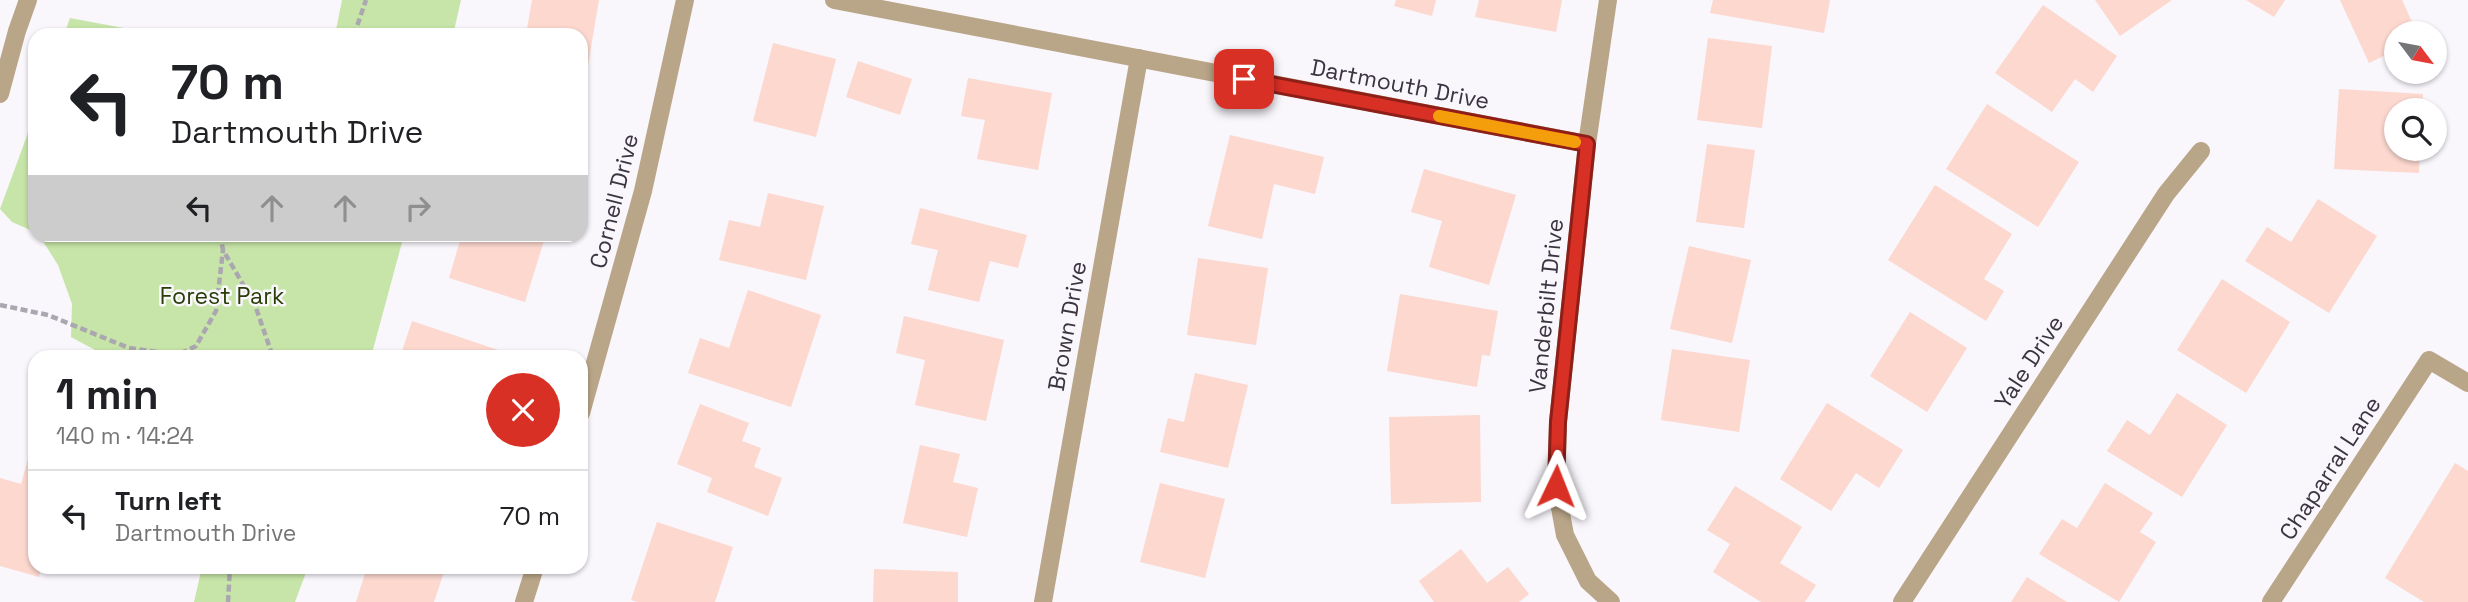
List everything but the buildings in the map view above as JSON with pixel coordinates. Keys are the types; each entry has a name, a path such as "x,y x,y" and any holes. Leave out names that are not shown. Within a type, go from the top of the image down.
{"street":[{"path":"0,94 17,31 29,0"},
{"name":"Cornell Drive","path":"588,387 643,191 685,0"},
{"name":"Dartmouth Drive","path":"834,0 1587,144"},
{"name":"Vanderbilt Drive","path":"1608,0 1587,144 1558,422 1556,486 1565,536 1588,581 1611,602"},
{"name":"Brown Drive","path":"1043,602 1139,58"},
{"name":"Yale Drive","path":"1902,602 2166,194 2202,151"},
{"name":"Chaparral Lane","path":"2271,602 2429,360 2468,383"},
{"path":"524,602 533,574"}],"path":[{"path":"356,28 366,0"},
{"path":"186,350 196,345 216,311 223,250 222,242"},
{"path":"223,250 254,305 270,350"},
{"path":"0,305 48,315 129,348 143,350"},
{"path":"228,602 229,574"}],"green space":[{"path":"342,0 461,0 455,28 336,28"},
{"path":"70,18 124,28 66,28"},
{"path":"28,133 28,229 12,222 0,209"},
{"name":"Forest Park","path":"43,242 402,242 373,350 95,350 71,337 72,304 58,265"},
{"path":"200,574 305,574 295,602 194,602"}],"slow traffic":[{"path":"1439,116 1575,142"}],"route":[{"path":"1244,79 1587,144 1558,422 1556,486"}]}
